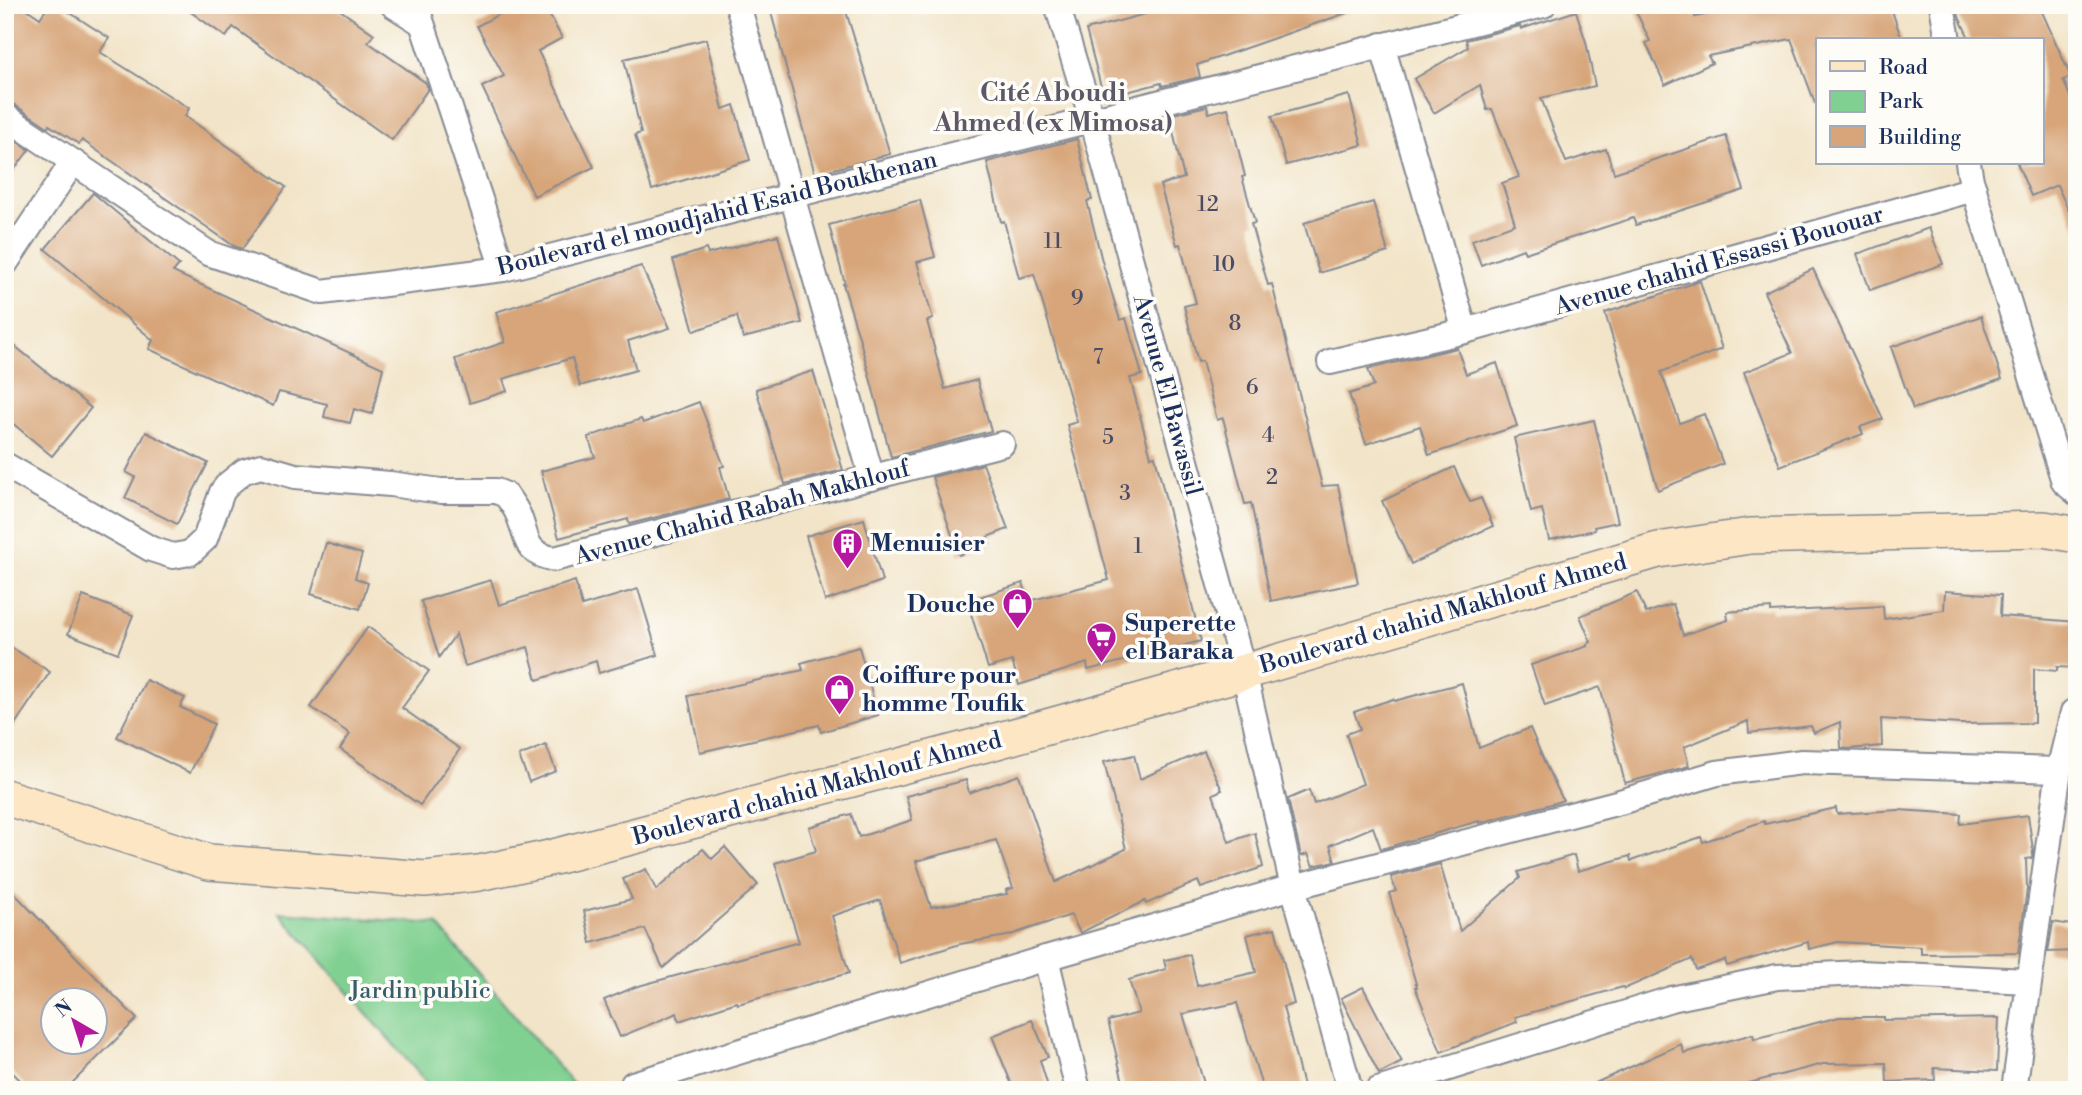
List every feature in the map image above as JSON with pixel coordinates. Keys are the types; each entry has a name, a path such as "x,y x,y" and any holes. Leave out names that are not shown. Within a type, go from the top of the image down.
{"main road":[{"name":"Boulevard chahid Makhlouf Ahmed","path":"5,797 209,862 425,879 479,873 554,857 993,742 1658,550 1750,536 2044,529 2077,535"}],"street":[{"path":"393,5 418,14 503,268"},
{"path":"738,5 872,478"},
{"name":"Avenue El Bawassil","path":"1057,5 1092,119 1244,671 1293,887 1350,1090"},
{"name":"Boulevard el moudjahid Esaid Boukhenan","path":"5,116 208,253 322,292 503,268 1543,5"},
{"path":"1942,5 1948,38"},
{"path":"1382,44 1465,331"},
{"path":"5,264 73,162"},
{"path":"1968,164 2064,482 2077,493"},
{"name":"Avenue chahid Essassi Bououar","path":"1330,362 1465,331 1974,189"},
{"name":"Avenue Chahid Rabah Makhlouf","path":"5,464 151,549 173,556 190,553 205,539 222,492 244,471 261,466 295,476 442,491 496,491 506,495 518,514 526,541 533,550 554,559 1002,444"},
{"path":"2014,1090 2059,770 2073,712"},
{"path":"633,1084 1046,958 1293,887 1620,802 1717,773 1802,762 2059,770"},
{"path":"1046,958 1078,1090"},
{"path":"1378,1090 1671,999 1777,977 1861,973 2028,981"}],"green space":[{"name":"Jardin public","path":"279,912 437,924 578,1090 433,1090"}],"building":[{"path":"5,5 21,5 40,18 49,5 58,5 109,38 100,52 189,108 185,116 286,187 242,249 82,140 79,144 5,101"},
{"path":"181,5 333,5 374,34 368,42 426,83 428,89 392,140 233,27 226,37"},
{"path":"516,5 544,5 562,38 538,51 594,167 534,196 482,87 504,76 477,26"},
{"path":"769,5 844,5 890,154 815,174"},
{"path":"1178,5 1357,5 1358,9 1197,65 1200,77 1162,86 1161,83 1104,98 1086,30"},
{"path":"1633,5 1689,5 1695,17 1752,5 1890,5 1901,38 1816,38 1816,103 1791,39 1708,56 1712,63 1665,85 1646,43 1650,41"},
{"path":"1957,5 2039,5 2071,77 2063,80 2077,112 2077,229 2057,185 2031,196 2017,164 2044,164 2044,38 1969,38 1959,17"},
{"path":"1576,11 1595,86 1541,98 1566,162 1606,149 1614,173 1726,136 1744,190 1636,225 1633,218 1525,253 1523,249 1481,265 1472,240 1515,224 1502,183 1519,177 1492,109 1487,110 1480,85 1434,113 1414,79 1468,47 1466,40 1520,26 1521,29"},
{"path":"706,39 723,109 734,105 750,160 652,190 635,135 641,133 624,59"},
{"path":"1349,95 1362,145 1286,165 1272,116"},
{"path":"1207,106 1209,113 1228,108 1245,176 1242,177 1255,223 1251,224 1268,285 1272,284 1322,486 1338,485 1358,583 1271,601 1251,503 1245,504 1223,418 1217,420 1202,361 1198,362 1184,306 1196,303 1160,185 1184,178 1169,115"},
{"path":"5,134 29,150 5,182"},
{"path":"1077,139 1092,200 1087,201 1102,261 1120,320 1126,318 1142,375 1130,378 1151,457 1155,456 1201,641 1088,670 1087,663 1019,685 1012,661 988,668 967,601 1023,583 1029,601 1109,580 1067,425 1077,422 1052,335 1034,274 1019,278 1004,221 1001,222 987,162"},
{"path":"93,193 179,265 173,272 383,368 372,414 354,409 350,423 324,417 327,404 279,392 273,406 149,349 153,340 45,249"},
{"path":"920,200 935,257 917,262 933,319 927,321 945,389 977,380 991,431 891,457 829,225"},
{"path":"1373,202 1388,252 1319,273 1304,223"},
{"path":"1929,228 1943,264 1870,290 1857,254"},
{"path":"778,235 802,323 743,338 737,316 694,331 673,260 706,249 708,254"},
{"path":"641,266 670,328 628,341 636,370 580,386 572,358 503,379 507,391 470,403 455,359 505,342 496,312"},
{"path":"1813,269 1883,419 1860,427 1863,434 1780,466 1744,372 1792,353 1764,292"},
{"path":"1700,281 1722,349 1661,372 1680,423 1704,414 1723,464 1658,490 1605,313"},
{"path":"1981,316 2002,379 1913,409 1891,347"},
{"path":"5,338 91,408 52,456 5,417"},
{"path":"1457,348 1466,374 1497,363 1517,426 1429,455 1420,426 1366,444 1349,394 1374,386 1368,369"},
{"path":"813,371 843,470 785,484 756,389"},
{"path":"699,402 724,466 720,467 729,499 629,524 628,519 559,538 541,471 595,457 588,437 641,419 643,423"},
{"path":"1594,420 1618,522 1549,540 1542,509 1531,512 1514,438"},
{"path":"146,432 208,463 177,524 125,498 135,477 126,472"},
{"path":"983,464 1008,529 987,537 990,544 959,555 932,477"},
{"path":"1454,467 1470,502 1481,498 1493,526 1411,564 1382,501"},
{"name":"Menuisier","path":"864,519 882,581 825,601 806,536"},
{"path":"326,543 362,554 355,578 368,583 360,609 311,594"},
{"path":"491,580 499,605 575,581 582,606 638,589 658,655 599,673 596,661 537,680 528,647 465,666 456,634 439,657 421,601"},
{"path":"1945,591 2001,595 2000,616 2077,622 2077,668 2057,667 2057,671 2034,669 2034,723 1960,724 1881,719 1882,746 1848,749 1841,748 1840,722 1814,733 1811,726 1749,733 1748,721 1684,747 1689,766 1625,783 1600,687 1545,706 1531,665 1588,646 1591,642 1580,616 1637,592 1646,613 1673,604 1683,635 1728,620 1727,612 1771,608 1771,612 1883,606 1884,619 1944,610"},
{"path":"83,596 133,615 118,653 68,634"},
{"path":"368,627 429,671 402,708 460,749 420,805 340,749 350,734 311,707"},
{"path":"5,643 50,672 5,739"},
{"path":"859,647 878,715 821,732 819,725 700,752 688,696 803,670 801,663"},
{"path":"146,680 185,698 180,707 214,724 190,773 117,737"},
{"path":"1462,683 1479,748 1530,728 1563,800 1381,849 1373,827 1330,845 1335,861 1313,866 1308,854 1301,856 1288,799 1309,790 1314,804 1363,784 1346,734 1360,729 1354,712 1393,699 1394,701"},
{"path":"546,745 556,771 529,782 519,756"},
{"path":"1204,751 1222,790 1213,794 1229,842 1255,833 1263,867 1201,888 1198,881 1146,904 1145,901 1080,933 1071,915 1007,936 960,944 900,963 880,900 832,916 849,973 738,1004 737,1002 679,1021 677,1013 620,1037 604,1000 635,987 799,942 775,863 816,851 809,827 851,814 859,837 912,820 906,796 966,780 969,793 1019,775 1056,882 1126,849 1104,762 1134,755 1140,779","holes":["996,840 1013,888 1006,890 1007,894 931,907 916,861"]},
{"path":"1836,808 1837,814 1898,810 1961,814 1960,824 2028,815 2033,850 2032,858 2026,859 2027,890 2018,953 1921,954 1921,947 1838,942 1809,949 1808,942 1727,966 1725,960 1696,970 1692,959 1624,989 1623,987 1515,1017 1517,1022 1441,1052 1415,987 1389,893 1396,891 1391,877 1440,864 1460,931 1520,878 1518,872 1574,855 1578,871 1630,856 1631,861 1701,837 1703,842 1764,821 1765,824"},
{"path":"725,847 758,885 663,968 645,929 591,943 584,911 632,899 623,879 646,869 656,890 703,849 712,859"},
{"path":"5,884 105,986 38,986 38,1056 99,1056 65,1090 30,1090 5,1065"},
{"path":"2053,922 2077,926 2077,951 2048,952"},
{"path":"1275,928 1294,1004 1283,1007 1304,1090 1263,1090 1237,1003 1183,1014 1206,1090 1125,1090 1108,1021 1139,1013 1129,980 1166,969 1164,960 1190,955 1197,986 1256,972 1247,935"},
{"path":"1363,987 1402,1062 1379,1074 1341,998"},
{"path":"108,989 137,1019 108,1048"},
{"path":"1839,1017 1884,1017 1884,1020 1999,1018 1997,1071 1934,1068 1935,1080 1887,1082 1886,1063 1823,1064 1722,1090 1580,1090 1681,1044 1684,1053 1753,1034 1754,1039"},
{"path":"1032,1020 1048,1057 1040,1060 1049,1090 1014,1090 992,1036"}],"place":[{"name":"Menuisier","path":"847,570"},
{"name":"Douche","path":"1018,631"},
{"name":"Superette el Baraka","path":"1102,664"},
{"name":"Coiffure pour homme Toufik","path":"839,716"}],"district":[{"name":"Cité Aboudi Ahmed (ex Mimosa)","path":"1053,107"}]}
